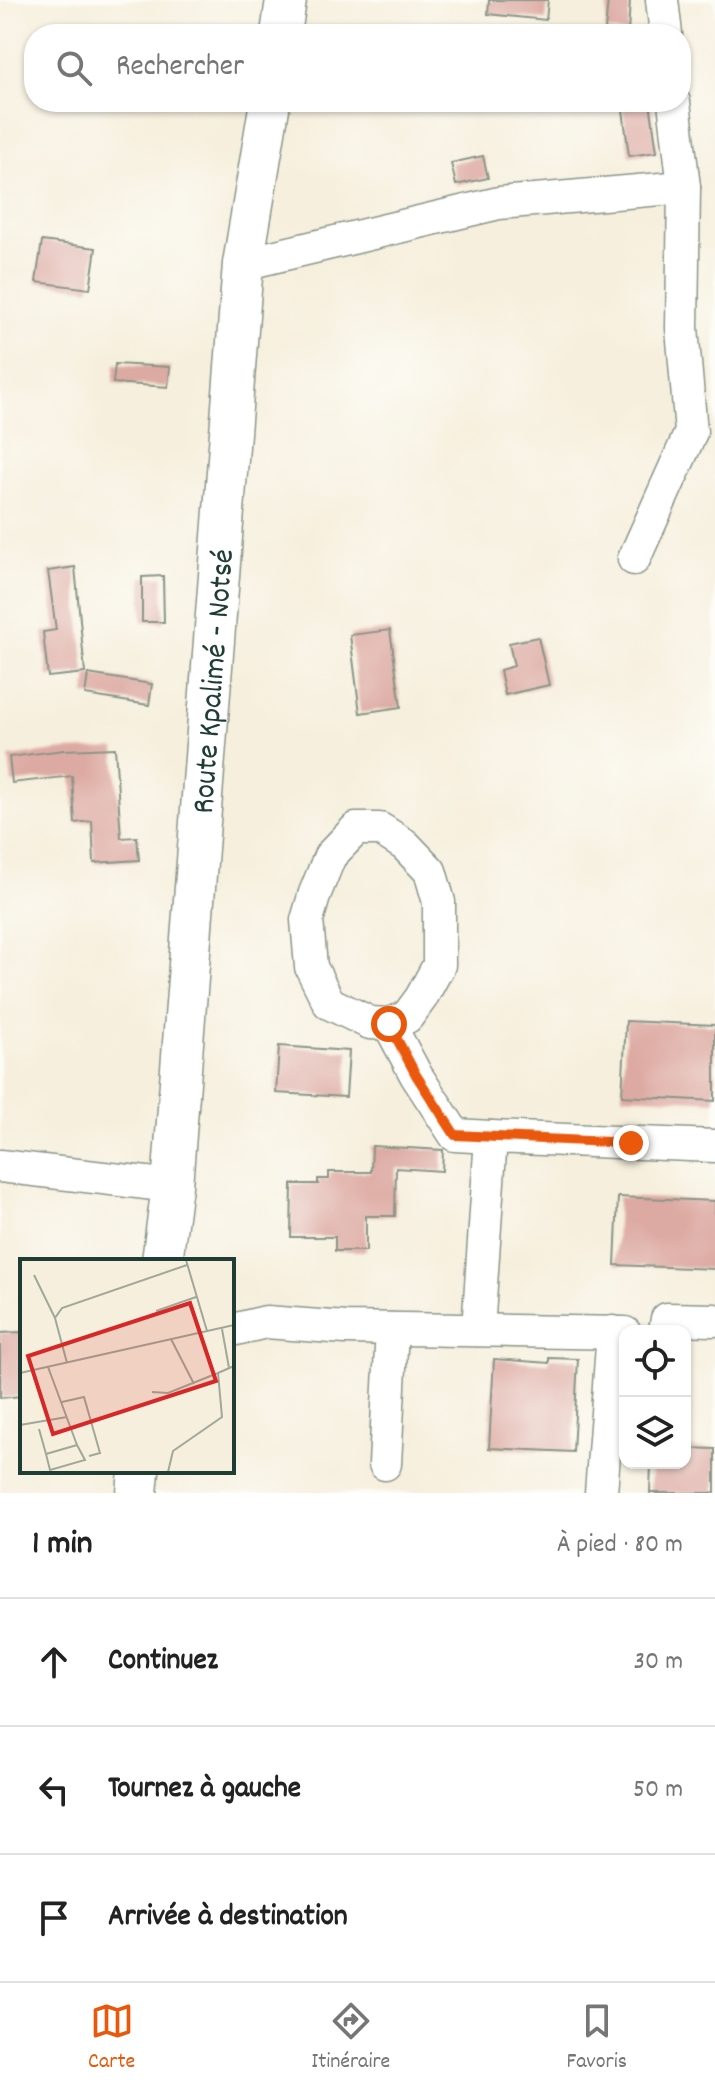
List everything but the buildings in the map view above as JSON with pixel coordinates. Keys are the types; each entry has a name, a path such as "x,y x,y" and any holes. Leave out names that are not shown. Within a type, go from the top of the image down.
{"main road":[{"path":"282,24 286,0"},
{"name":"Route Kpalimé - Notsé","path":"162,1259 172,1186 243,264 268,112"},
{"path":"137,1493 139,1473"}],"street":[{"path":"662,0 665,24"},
{"path":"634,559 691,432 682,328 684,187 675,112"},
{"path":"243,264 499,203 684,187"},
{"path":"356,829 380,829 405,845 430,871 439,902 439,965 407,1017 389,1024 370,1023 329,1003 311,967 307,920 315,893 330,856 356,829"},
{"path":"389,1024 416,1075 455,1135 715,1146"},
{"path":"478,1330 491,1137"},
{"path":"0,1166 172,1186"},
{"path":"666,1325 667,1319 715,1320"},
{"path":"234,1330 266,1322 392,1329 619,1332 601,1493"},
{"path":"385,1464 392,1329"}],"route":[{"path":"389,1024 416,1075 455,1135 631,1143"}]}
